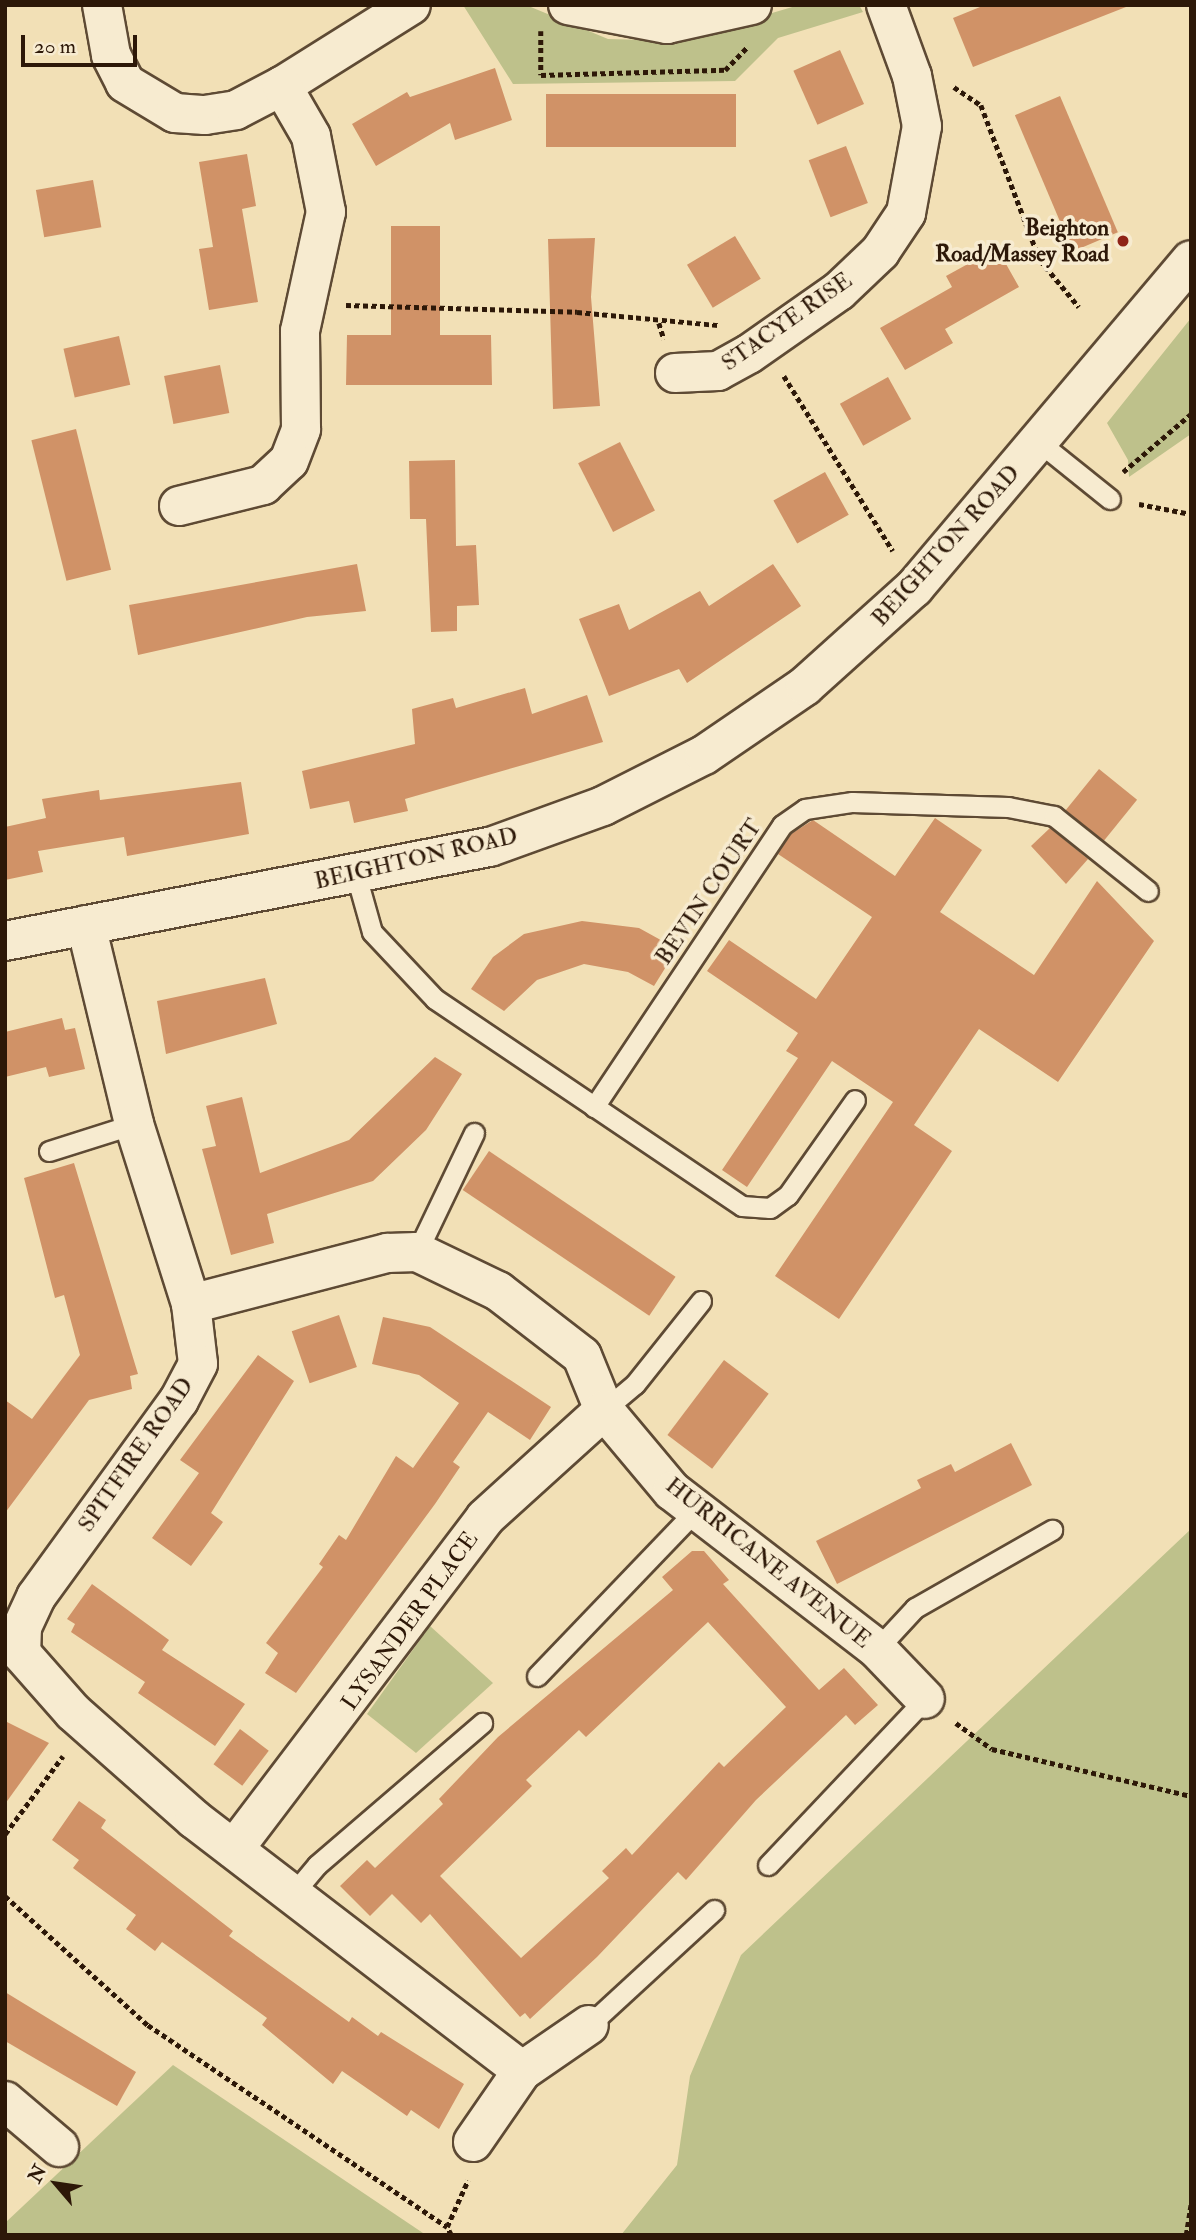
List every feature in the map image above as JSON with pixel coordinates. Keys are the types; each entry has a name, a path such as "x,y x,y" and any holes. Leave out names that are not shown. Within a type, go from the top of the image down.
{"street":[{"path":"102,5 111,55 125,83 175,113 236,110 282,86 411,5"},
{"path":"568,5 667,24 752,23"},
{"name":"STACYE RISE","path":"676,373 719,371 774,336 880,252 906,212 922,127 912,76 887,5"},
{"path":"179,506 263,485 289,461 301,429 300,331 326,212 311,136 282,86"},
{"name":"BEIGHTON ROAD","path":"5,941 356,875 490,846 603,806 746,729 897,605 1039,442 1191,260"},
{"name":"SPITFIRE ROAD","path":"86,925 134,1124 191,1304 198,1364 179,1399 14,1626 21,1653 87,1725 234,1849 291,1896 522,2071"},
{"name":"HURRICANE AVENUE","path":"191,1304 387,1253 417,1252 498,1291 582,1356 604,1410 672,1491 877,1649 925,1699"},
{"name":"LYSANDER PLACE","path":"234,1849 485,1518 604,1410"},
{"path":"474,2142 522,2071 589,2025"},
{"path":"5,2101 59,2147"}],"lane":[{"path":"1039,442 1110,499"},
{"name":"BEVIN COURT","path":"594,1107 782,825 805,809 852,802 1008,807 1054,816 1148,891"},
{"path":"356,875 372,932 402,968 435,999 742,1206 758,1209 788,1195 855,1100"},
{"path":"48,1151 134,1124"},
{"path":"417,1252 474,1133"},
{"path":"604,1410 635,1384 701,1301"},
{"path":"537,1676 696,1510"},
{"path":"877,1649 915,1608 1052,1530"},
{"path":"768,1864 925,1699"},
{"path":"291,1896 317,1865 482,1723"},
{"path":"589,2025 714,1910"}],"path":[{"path":"541,31 541,75 725,70 752,23"},
{"path":"946,85 981,105 1040,260 1079,307"},
{"path":"330,305 577,312 725,326"},
{"path":"781,371 893,551"},
{"path":"1123,472 1191,414"},
{"path":"1110,499 1191,514"},
{"path":"925,1699 992,1749 1191,1796"},
{"path":"5,1834 87,1725"},
{"path":"5,1896 148,2025 447,2227 451,2235"},
{"path":"447,2227 476,2163 474,2142"},
{"path":"1186,2235 1191,2203"}],"green space":[{"path":"463,5 526,5 608,39 679,41 799,5 859,5 863,12 778,38 735,81 513,84"},
{"path":"1191,318 1191,434 1129,477 1128,460 1107,423"},
{"path":"1191,1529 1191,2235 621,2235 677,2165 690,2076 741,1955"},
{"path":"430,1626 493,1683 416,1753 367,1714"},
{"path":"173,2065 426,2235 5,2235 5,2223"}],"building":[{"path":"985,5 1126,7 973,67 953,18"},
{"path":"840,50 864,104 817,125 793,71"},
{"path":"495,68 512,120 455,140 450,123 376,166 352,124 407,92 410,97"},
{"path":"546,94 736,94 736,147 546,147"},
{"path":"1060,96 1118,232 1073,251 1015,115"},
{"path":"846,146 868,203 831,217 809,160"},
{"path":"247,154 256,206 242,209 258,302 209,310 199,249 213,247 199,162"},
{"path":"93,180 101,227 44,237 36,190"},
{"path":"391,226 440,226 440,335 491,335 492,385 346,385 347,335 391,335"},
{"path":"735,236 761,279 713,308 687,265"},
{"path":"595,238 591,297 600,406 553,409 548,239"},
{"path":"997,248 1019,287 945,329 953,343 905,370 880,328 952,287 946,276"},
{"path":"119,336 130,385 75,398 63,349"},
{"path":"220,365 229,413 173,424 164,376"},
{"path":"888,377 911,419 863,446 840,404"},
{"path":"76,429 111,570 66,581 31,440"},
{"path":"620,442 655,511 613,532 578,463"},
{"path":"455,460 456,546 476,545 479,605 457,606 457,631 431,632 426,519 410,519 409,461"},
{"path":"825,472 849,515 797,543 773,501"},
{"path":"357,564 366,611 307,617 138,655 129,605"},
{"path":"773,564 801,606 687,683 679,669 609,696 579,619 619,604 629,630 700,591 709,606"},
{"path":"525,688 532,714 587,695 603,742 405,799 408,811 354,823 349,801 310,809 302,771 415,744 412,709 453,698 456,708"},
{"path":"1099,769 1137,800 1104,841 1066,810"},
{"path":"241,782 249,834 127,856 124,837 38,851 43,872 5,880 5,827 46,818 42,799 99,790 100,800"},
{"path":"935,818 982,850 940,912 1034,975 1097,881 1154,941 1058,1082 979,1029 914,1125 952,1151 839,1319 775,1276 893,1102 832,1061 747,1187 722,1170 798,1058 786,1051 798,1033 707,971 729,940 816,999 872,917 778,854 791,834 813,820 895,876"},
{"path":"1050,828 1088,859 1066,884 1031,846"},
{"path":"582,921 639,928 677,949 654,986 628,972 584,964 537,980 504,1011 471,989 493,957 524,934"},
{"path":"265,978 277,1024 166,1054 157,1001"},
{"path":"62,1018 65,1030 75,1028 85,1069 49,1077 46,1067 5,1077 5,1032"},
{"path":"435,1057 462,1074 426,1130 373,1181 267,1214 274,1243 231,1255 202,1149 216,1146 206,1106 242,1097 260,1173 349,1140"},
{"path":"489,1151 676,1277 649,1316 463,1190"},
{"path":"74,1163 138,1374 130,1376 132,1389 89,1400 5,1513 5,1400 32,1419 80,1355 64,1295 55,1298 24,1178"},
{"path":"339,1315 357,1367 310,1383 292,1331"},
{"path":"383,1317 430,1327 551,1407 530,1440 488,1412 453,1462 460,1467 435,1504 296,1693 265,1673 278,1653 266,1643 323,1567 319,1564 339,1535 346,1540 396,1456 413,1468 459,1403 419,1375 372,1364"},
{"path":"258,1355 294,1381 211,1513 223,1522 191,1566 152,1538 199,1473 180,1460"},
{"path":"724,1360 769,1394 712,1469 667,1435"},
{"path":"1011,1443 1032,1485 837,1584 816,1541 921,1488 917,1480 951,1464 955,1472"},
{"path":"692,1551 704,1551 729,1580 723,1584 819,1690 844,1668 878,1705 855,1725 846,1715 756,1800 686,1880 678,1872 597,1957 530,2019 525,2013 520,2017 430,1914 421,1923 392,1894 370,1916 340,1886 367,1860 375,1868 443,1804 439,1799 498,1737 673,1590 662,1577","holes":["708,1622 786,1707 724,1767 719,1762 632,1855 626,1848 602,1871 609,1878 521,1958 440,1876 532,1786 526,1780 579,1730 586,1737"]},
{"path":"92,1584 169,1640 162,1650 245,1704 215,1746 138,1693 145,1682 71,1632 75,1624 67,1619"},
{"path":"5,1721 49,1743 5,1804"},
{"path":"240,1729 269,1751 242,1786 214,1764"},
{"path":"79,1801 106,1820 101,1828 233,1931 229,1936 349,2022 352,2017 378,2036 381,2032 464,2084 439,2129 411,2110 407,2116 342,2071 333,2084 262,2025 267,2018 162,1942 155,1951 126,1929 136,1915 73,1868 79,1860 52,1840"},
{"path":"5,1992 136,2072 117,2106 5,2041"}],"place":[{"name":"Beighton Road/Massey Road","path":"1123,241"}]}
